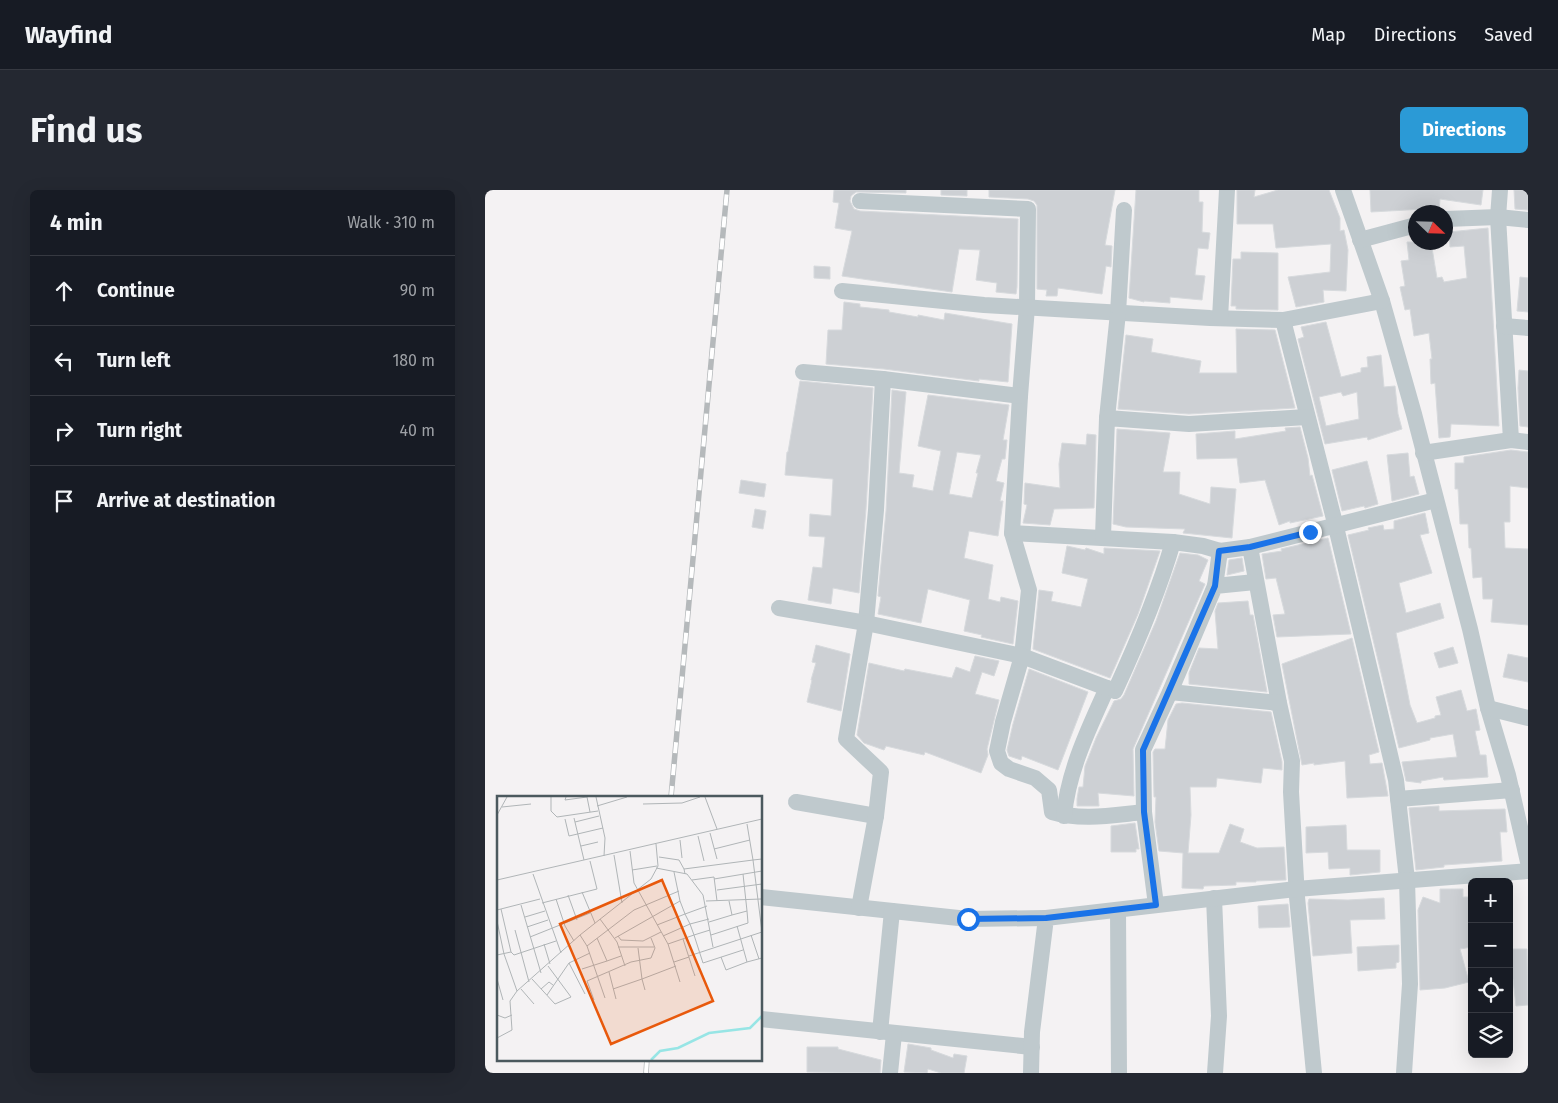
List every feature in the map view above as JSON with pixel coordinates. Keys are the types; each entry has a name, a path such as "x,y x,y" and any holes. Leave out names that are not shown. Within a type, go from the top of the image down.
{"street":[{"path":"1220,318 1227,190"},
{"path":"1343,190 1382,301 1414,414 1470,629 1488,708 1512,790 1528,862"},
{"path":"1500,190 1498,218 1511,440"},
{"path":"860,201 1028,209 1027,307 1012,533 1029,590 1022,656 1003,722 997,751 1001,763 1009,769 1035,778 1049,790 1051,812 1064,816 1091,818 1144,812"},
{"path":"1103,537 1107,418 1118,313 1124,210"},
{"path":"1453,219 1498,218 1528,220"},
{"path":"1360,240 1408,226"},
{"path":"842,292 1118,313 1283,320 1382,301"},
{"path":"1283,320 1336,527 1396,780 1407,880 1410,984 1404,1073"},
{"path":"1504,326 1528,328"},
{"path":"803,372 883,379 1020,396"},
{"path":"859,908 876,816 881,772 846,738 865,622 876,510 883,379"},
{"path":"1107,418 1189,424 1307,417"},
{"path":"1423,453 1511,440 1528,442"},
{"path":"1012,533 1173,542 1203,546 1219,551 1250,547 1336,527 1436,500"},
{"path":"779,608 865,622 1022,656 1115,690 1138,642 1160,586 1173,542"},
{"path":"1250,547 1255,582 1292,761 1291,792 1296,889 1314,1073"},
{"path":"1156,905 1144,812 1143,750 1215,586 1219,551"},
{"path":"1215,586 1255,582"},
{"path":"1064,816 1066,795 1085,736 1107,688"},
{"path":"1170,692 1279,703"},
{"path":"1488,708 1528,718"},
{"path":"1398,799 1512,790"},
{"path":"796,802 876,816"},
{"path":"763,897 968,919 1046,918 1296,889 1528,871"},
{"path":"1214,898 1219,1016 1215,1073"},
{"path":"1118,910 1119,1073"},
{"path":"890,1073 887,1033 892,911"},
{"path":"1031,1073 1032,1032 1046,918"},
{"path":"763,1020 1032,1047"}],"building":[{"path":"834,190 906,190 906,193 856,192 851,196 850,201 854,209 860,211 1018,219 1016,294 996,292 997,283 976,280 980,250 959,249 952,292 842,276 852,231 835,228 839,203 833,202"},
{"path":"941,190 967,190 967,196 941,195"},
{"path":"989,190 1115,190 1105,245 1112,246 1111,267 1106,266 1102,294 1058,288 1057,296 1046,296 1047,290 1037,289 1037,205 1034,201 1028,199 989,197"},
{"path":"1136,190 1199,190 1199,202 1203,202 1202,232 1210,233 1208,249 1198,248 1195,275 1205,276 1202,300 1170,297 1170,303 1144,302 1129,298"},
{"path":"1237,190 1255,190 1254,197 1278,190 1329,190 1340,218 1340,231 1344,230 1348,250 1346,291 1323,290 1324,302 1296,307 1288,277 1330,272 1331,244 1276,248 1273,224 1237,224"},
{"path":"1370,190 1483,190 1481,205 1440,199 1440,205 1408,205 1408,210 1371,212"},
{"path":"1514,190 1528,190 1528,210 1515,209"},
{"path":"1488,228 1499,426 1451,424 1450,437 1439,438 1435,383 1431,384 1430,359 1432,359 1429,333 1414,336 1410,309 1405,310 1400,287 1405,286 1401,261 1409,260 1407,242 1408,242 1408,250 1432,250 1437,278 1442,277 1444,282 1467,278 1464,246 1453,247 1453,232"},
{"path":"1241,252 1278,253 1278,310 1236,309 1236,306 1231,306 1233,259 1241,259"},
{"path":"814,266 830,267 830,279 814,278"},
{"path":"1520,277 1528,278 1528,312 1517,311"},
{"path":"844,302 860,304 860,307 889,310 889,312 918,317 918,315 944,320 945,313 1012,324 1008,382 979,379 979,381 826,364 828,330 842,330"},
{"path":"1326,322 1341,377 1361,372 1361,368 1368,367 1367,357 1381,355 1384,387 1395,386 1398,414 1402,429 1368,440 1367,437 1325,444 1298,339 1304,337 1301,327","holes":["1341,392 1343,396 1357,392 1359,419 1326,426 1319,397"]},
{"path":"1236,329 1275,330 1295,408 1189,414 1118,409 1126,335 1153,339 1151,352 1201,361 1199,373 1237,373"},
{"path":"1519,370 1528,371 1528,427 1520,426"},
{"path":"800,381 873,388 859,593 833,588 831,604 808,600 813,567 822,568 825,537 809,536 810,514 831,516 833,479 785,475 787,452"},
{"path":"892,390 906,392 899,473 914,475 912,487 933,491 941,451 918,446 928,395 1009,405 1003,440 1007,440 1005,459 1002,459 996,481 1004,483 1000,501 1003,501 998,536 969,531 964,558 993,565 988,599 1000,602 1001,597 1018,601 1013,644 964,631 970,600 928,589 921,623 878,614 881,597 878,596 886,511","holes":["957,452 981,455 972,498 949,494"]},
{"path":"1300,427 1308,458 1310,476 1312,475 1323,516 1290,523 1290,521 1279,525 1265,480 1240,483 1237,458 1197,459 1196,434 1235,431 1235,439 1286,431 1285,428"},
{"path":"1117,429 1170,433 1163,472 1180,472 1179,494 1210,504 1211,487 1236,489 1232,538 1183,533 1185,529 1126,527 1113,524"},
{"path":"1087,434 1096,435 1094,508 1054,509 1050,525 1023,523 1027,505 1024,504 1025,483 1060,488 1059,464 1062,443 1086,445"},
{"path":"1511,450 1528,452 1528,488 1510,486 1510,522 1504,522 1505,548 1528,549 1528,625 1491,622 1493,599 1483,599 1482,577 1473,578 1468,524 1460,524 1458,489 1455,489 1455,463 1464,463 1464,457"},
{"path":"1408,453 1410,477 1414,476 1419,494 1392,501 1387,455"},
{"path":"1367,461 1378,504 1342,511 1332,470"},
{"path":"741,480 766,484 764,497 739,493"},
{"path":"755,509 766,511 763,529 752,527"},
{"path":"1425,513 1429,533 1420,535 1432,573 1399,583 1406,613 1440,603 1444,618 1396,633 1410,705 1417,723 1435,718 1435,716 1441,715 1436,697 1461,690 1467,711 1476,709 1480,730 1475,731 1480,755 1486,755 1488,777 1444,780 1443,777 1421,781 1421,783 1406,781 1402,762 1457,757 1453,734 1430,738 1430,740 1399,748 1348,535 1383,525 1384,530 1394,529 1394,521"},
{"path":"1328,538 1351,634 1277,637 1273,615 1285,614 1276,578 1266,579 1262,554 1282,551 1281,549"},
{"path":"1067,546 1085,550 1086,548 1104,554 1104,548 1160,551 1138,614 1110,678 1033,649 1039,590 1053,592 1051,601 1081,607 1088,579 1062,573"},
{"path":"1180,553 1198,555 1208,560 1199,581 1205,584 1133,749 1134,796 1098,793 1099,806 1077,806 1079,787 1083,787 1085,766 1096,738 1114,701 1121,699 1124,695 1156,621"},
{"path":"1242,558 1244,571 1227,575 1229,560"},
{"path":"1248,601 1250,615 1253,615 1267,692 1189,684 1189,673 1199,648 1218,649 1215,611 1218,603"},
{"path":"1352,638 1379,752 1369,755 1370,764 1382,763 1388,796 1347,798 1345,761 1302,765 1282,664"},
{"path":"816,645 850,654 841,711 807,702 816,663 812,662"},
{"path":"1453,647 1458,663 1439,668 1434,653"},
{"path":"1508,654 1528,658 1528,682 1503,677"},
{"path":"975,656 999,661 994,676 982,672 975,694 999,700 987,749 988,755 981,773 925,752 924,755 886,746 884,750 864,743 857,735 869,663 904,671 905,669 952,678 956,667 970,672"},
{"path":"1029,669 1088,692 1058,770 1022,756 1021,760 1009,756 1007,750"},
{"path":"1176,704 1271,712 1282,770 1263,768 1261,783 1217,778 1216,787 1190,787 1191,815 1188,853 1219,853 1230,824 1244,829 1240,842 1257,848 1284,847 1286,880 1236,882 1236,885 1204,886 1203,889 1182,888 1183,853 1159,851 1155,822 1156,797 1154,797 1153,752 1155,749 1165,749 1168,720"},
{"path":"1439,806 1439,811 1505,809 1507,832 1500,832 1502,861 1444,865 1444,867 1416,870 1409,808"},
{"path":"1135,823 1139,849 1136,849 1136,852 1111,852 1111,826"},
{"path":"1346,825 1347,850 1380,850 1380,872 1350,875 1350,868 1329,869 1328,852 1306,853 1306,827"},
{"path":"1440,889 1463,889 1463,897 1468,897 1468,948 1460,949 1468,982 1445,988 1420,990 1418,910 1423,897 1440,903"},
{"path":"1384,898 1385,919 1350,920 1352,953 1313,956 1309,899 1348,900"},
{"path":"1288,904 1290,927 1259,928 1258,906"},
{"path":"1399,945 1399,962 1396,963 1396,968 1358,971 1357,947"},
{"path":"1513,949 1527,949 1528,1005 1516,1006 1513,979"},
{"path":"908,1044 931,1048 931,1050 953,1058 954,1054 967,1056 964,1073 941,1073 928,1069 927,1073 904,1072"},
{"path":"807,1047 838,1047 838,1049 881,1060 880,1073 807,1072"}],"railway":[{"path":"671,796 727,190"},
{"path":"646,1073 647,1060"}],"route":[{"path":"968,919 1046,918 1156,905 1144,812 1143,750 1215,586 1219,551 1250,547 1310,532"}]}
